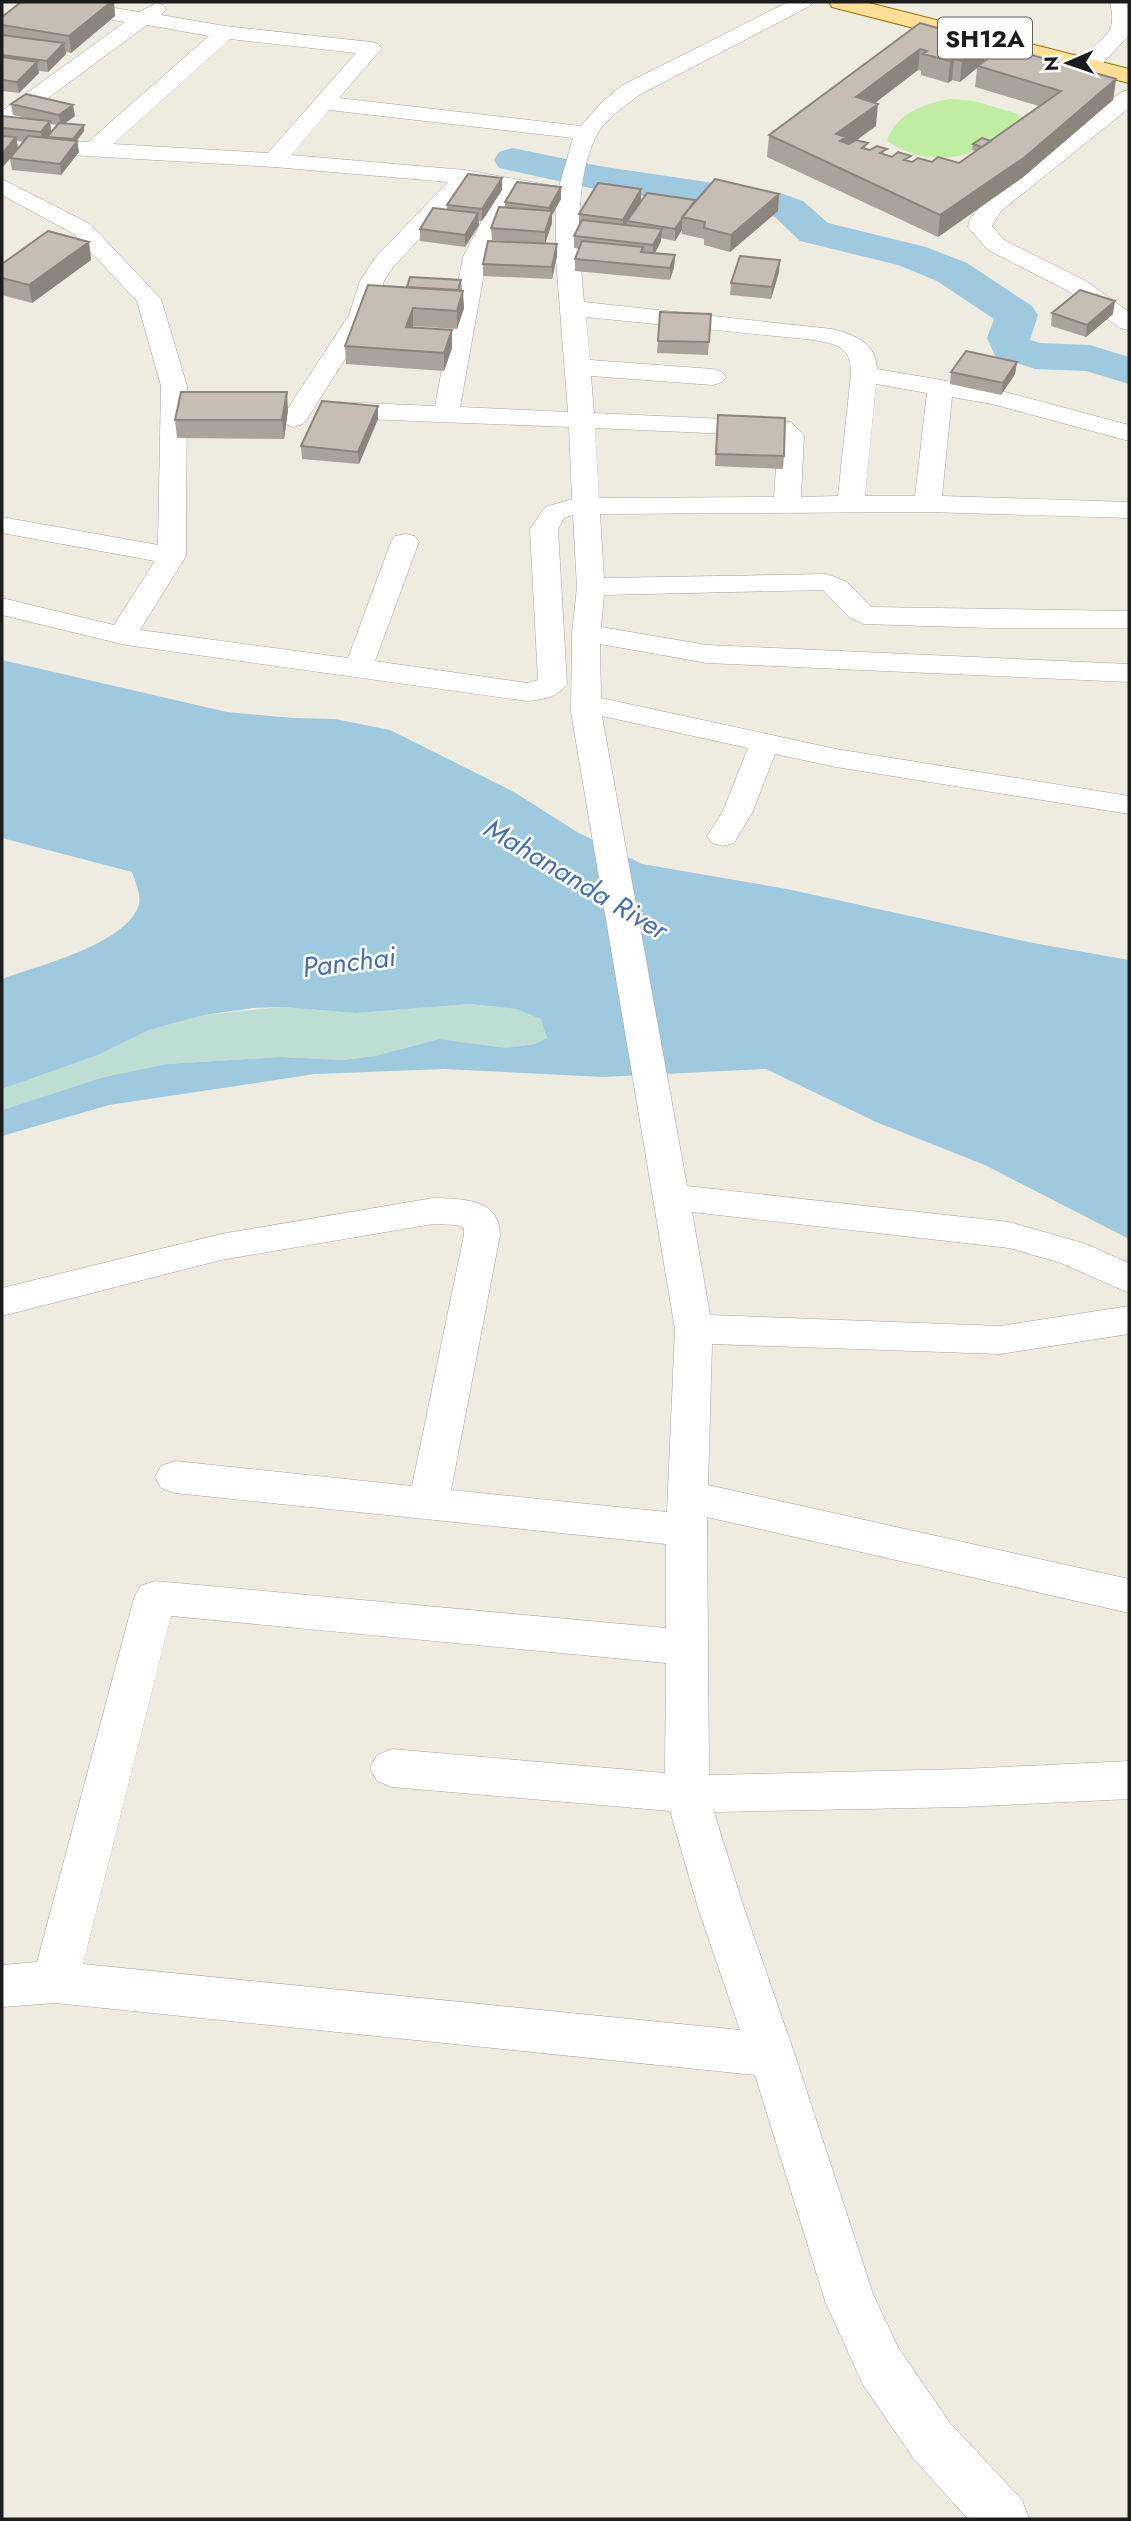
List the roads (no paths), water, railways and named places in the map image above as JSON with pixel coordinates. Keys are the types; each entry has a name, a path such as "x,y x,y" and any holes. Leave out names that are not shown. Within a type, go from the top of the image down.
{"main road":[{"name":"SH12A","path":"840,2 1022,43"},
{"name":"SH12A","path":"877,2 1091,62 1129,76"},
{"name":"SH12A","path":"1091,62 1129,67"}],"street":[{"path":"42,2 226,32 371,48 274,160"},
{"path":"2,121 165,2"},
{"path":"803,2 631,90 611,106 586,133 572,181 571,308 578,367 591,587 586,633 587,711 694,1329 687,1513 687,1794 721,1908 772,2055 850,2301 881,2367 932,2441 1003,2519"},
{"path":"1091,62 1123,32 1125,22 1120,2"},
{"path":"918,40 937,26"},
{"path":"96,148 226,32"},
{"path":"1129,97 993,206 982,219 980,227 996,245 1077,286 1129,323"},
{"path":"321,103 586,133"},
{"path":"2,144 274,160 465,177 512,186 572,181"},
{"path":"293,419 361,315 372,281 383,263 465,177"},
{"path":"2,186 82,229 149,299 174,386 172,556 122,635"},
{"path":"446,415 475,257 512,186"},
{"path":"571,308 790,331 839,340 854,346 861,352 864,374 851,503"},
{"path":"578,367 713,377"},
{"path":"864,374 994,397 1129,433"},
{"path":"928,504 940,387"},
{"path":"338,410 782,428 791,436 788,504"},
{"path":"2,607 122,635 359,666 527,692 544,690 552,684 544,529 550,514 565,508 851,503 928,504 1127,515"},
{"path":"2,525 172,556"},
{"path":"359,666 404,542"},
{"path":"591,587 827,582 837,586 855,609 864,615 1129,619"},
{"path":"586,633 707,654 1129,673"},
{"path":"587,711 765,742 908,771 1129,805"},
{"path":"723,836 738,811 765,742"},
{"path":"672,1197 1009,1235 1073,1253 1129,1279"},
{"path":"2,1302 221,1247 433,1211 472,1214 482,1221 482,1235 428,1505"},
{"path":"694,1329 1000,1340 1041,1336 1129,1320"},
{"path":"175,1477 428,1505 687,1513 1129,1596"},
{"path":"55,1982 155,1598 685,1647"},
{"path":"392,1768 687,1794 963,1788 1129,1780"},
{"path":"2,1986 55,1982 772,2055"}],"water":[{"path":"2,660 227,712 335,719 390,730 514,792 577,832 642,864 787,889 1033,943 1129,960 1129,1239 985,1165 876,1122 766,1069 603,1077 444,1069 315,1074 109,1105 2,1136 2,1110 104,1077 167,1064 281,1057 344,1060 375,1056 439,1039 507,1048 535,1044 547,1038 541,1019 516,1009 470,1004 356,1013 282,1007 253,1008 204,1015 149,1030 98,1055 2,1089 2,979 80,952 100,942 118,931 131,918 139,900 132,872 2,838"}],"waterway":[{"path":"513,160 599,178 766,201 789,209 814,232 912,256 952,272 1017,315 1008,338 1010,347 1035,356 1090,358 1129,371"}],"water label":[{"name":"Mahananda River","path":"576,879"},
{"name":"Panchai","path":"349,962"}]}
